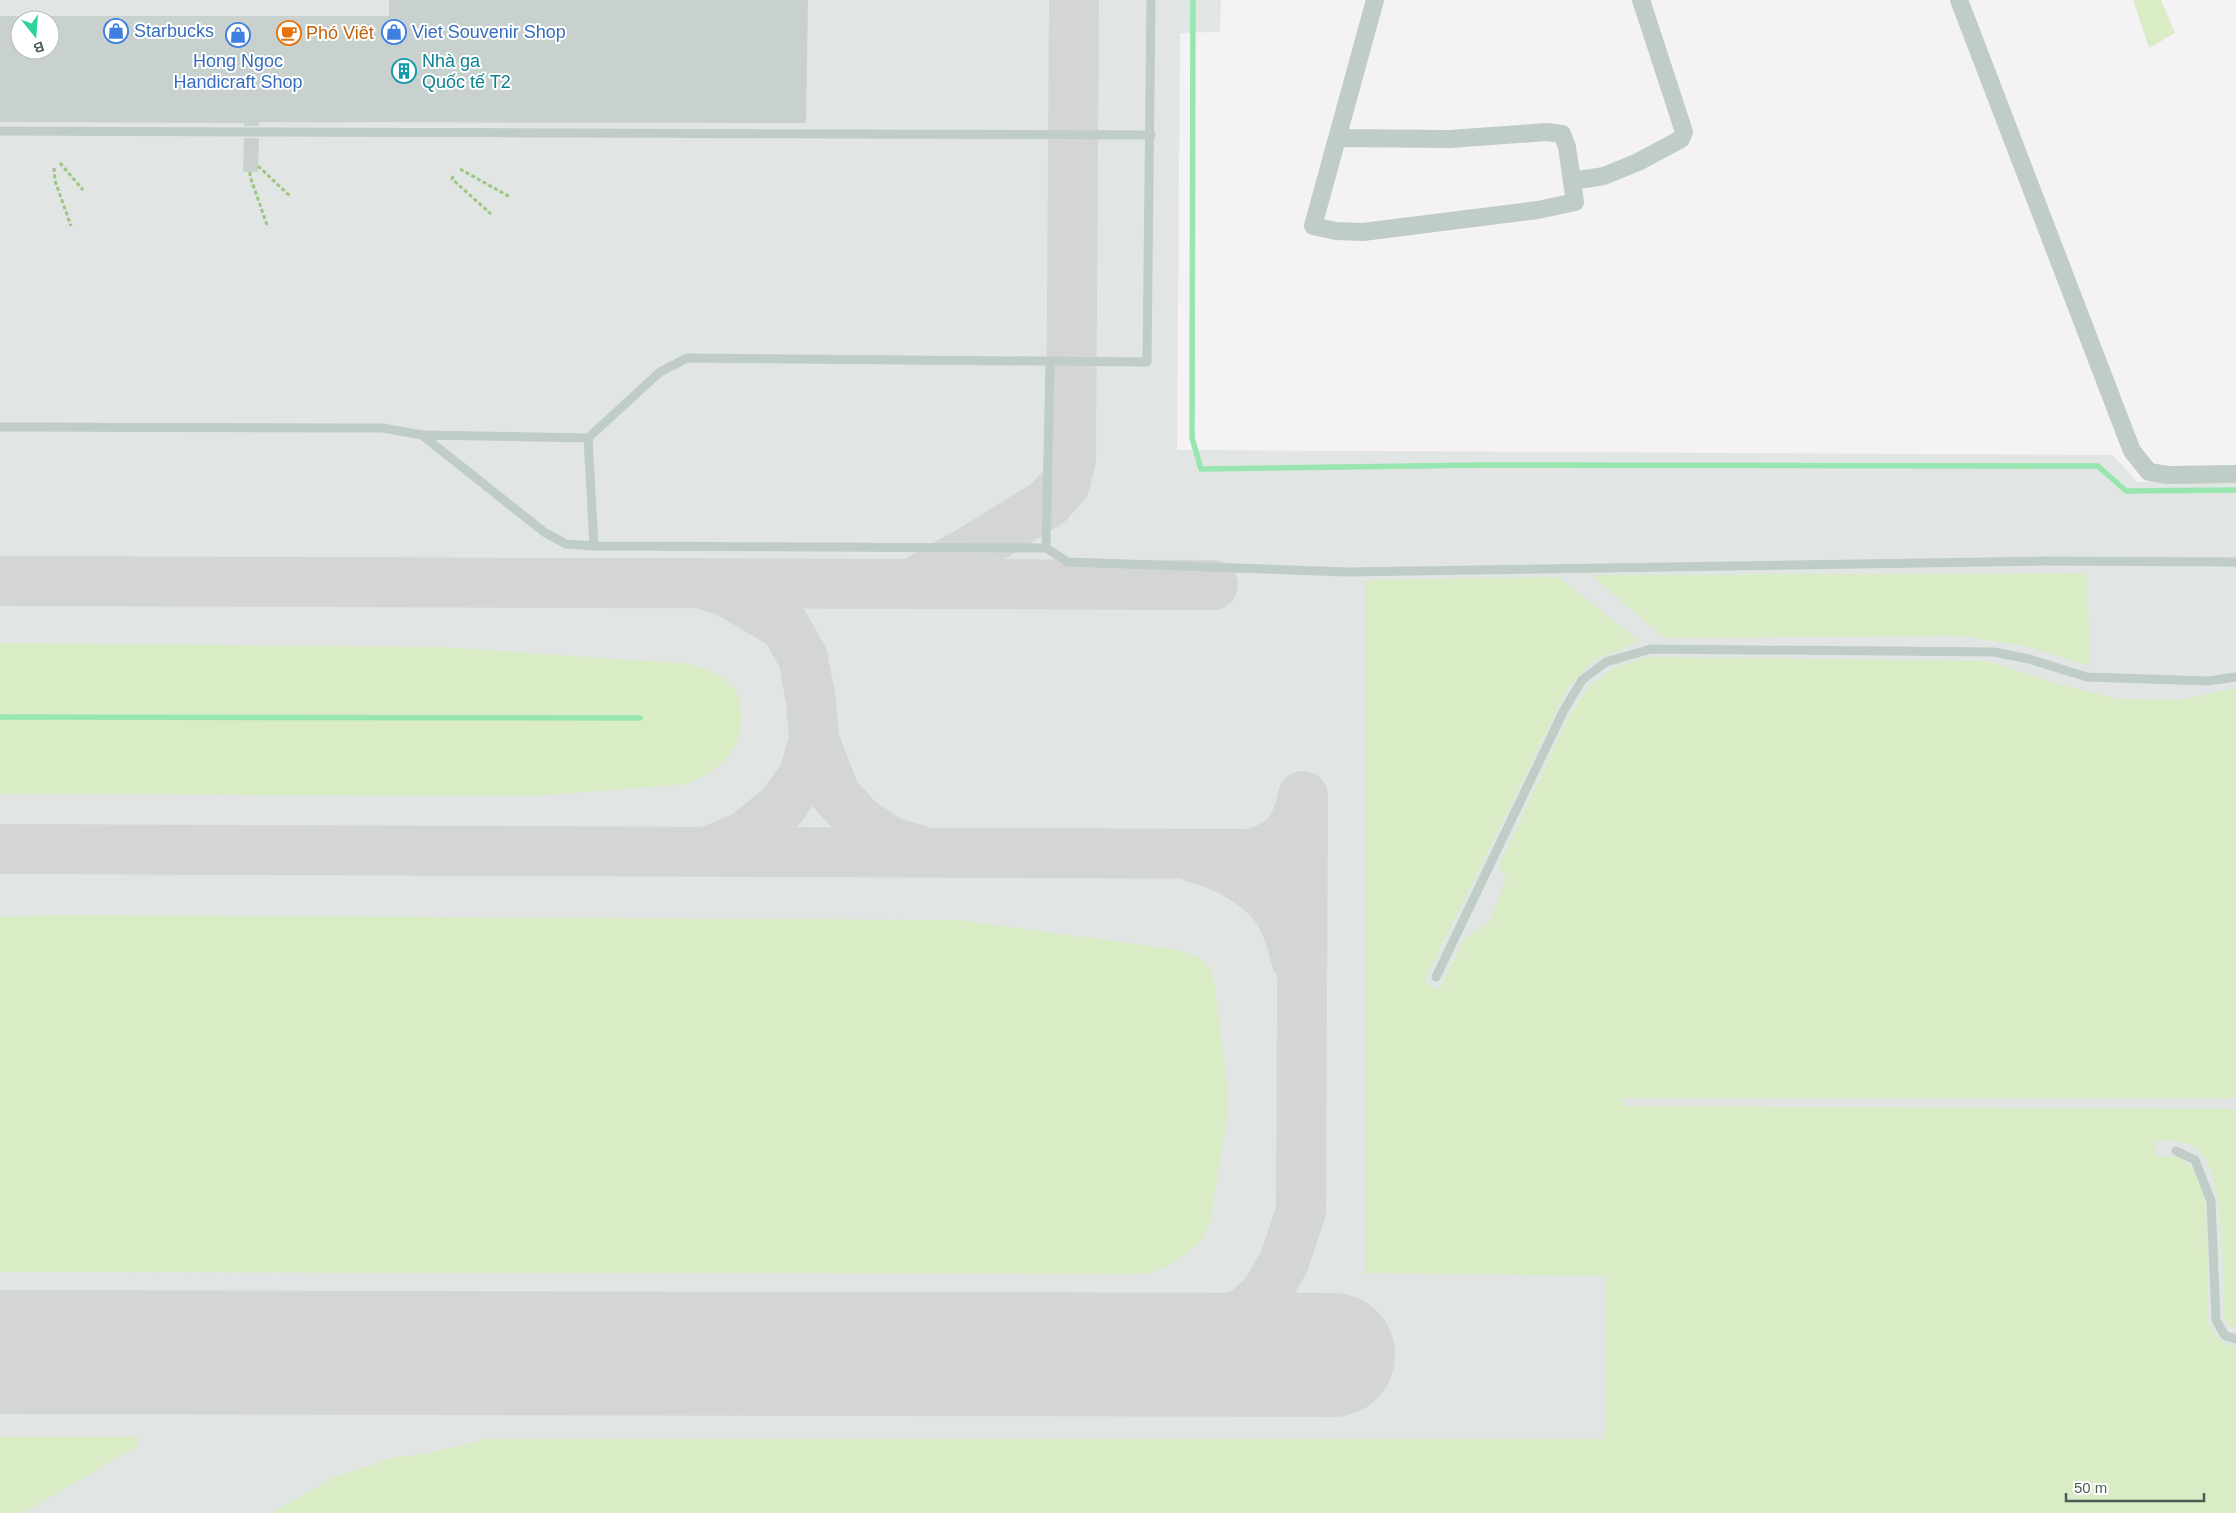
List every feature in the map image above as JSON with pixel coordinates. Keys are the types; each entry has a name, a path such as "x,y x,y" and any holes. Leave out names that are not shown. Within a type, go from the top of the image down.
{"street":[{"path":"1337,138 1450,139 1547,132 1562,134 1567,147 1575,202 1538,210 1363,232 1313,226 1337,138 1375,0"},
{"path":"1572,181 1604,176 1638,162 1681,139 1684,132 1641,0"},
{"path":"1959,0 2132,451 2149,472 2168,475 2236,474"}],"lane":[{"path":"0,427 383,428 422,435 588,438 660,372 687,358 1147,362 1151,136 1151,0"},
{"path":"0,131 1151,136"},
{"path":"1046,548 1050,362"},
{"path":"422,435 544,532 566,544 594,546 1046,548 1068,562 1347,572 2043,560 2236,562"},
{"path":"588,438 594,546"},
{"path":"1436,977 1564,710 1582,680 1606,662 1651,649 1994,652 2030,659 2087,678 2208,681 2236,677"},
{"path":"2176,1151 2195,1160 2211,1201 2216,1320 2225,1336 2236,1340"}],"path":[{"path":"60,163 83,190"},
{"path":"258,166 292,197"},
{"path":"54,168 55,181 71,226"},
{"path":"460,168 510,197"},
{"path":"250,172 267,225"},
{"path":"452,176 452,180 491,214"}],"shaded area":[{"path":"0,0 1221,0 1220,32 1180,33 1177,450 2113,455 2137,482 2236,480 2236,1513 0,1513"}],"green space":[{"path":"2133,0 2161,0 2175,33 2149,48"},
{"path":"2087,573 2090,666 2020,645 1961,636 1665,638 1591,575"},
{"path":"1559,577 1639,641 1593,661 1568,687 1424,982 1439,990 1465,938 1489,923 1506,879 1499,866 1570,714 1590,686 1615,667 1648,657 1988,661 2058,684 2118,699 2180,700 2236,688 2236,1098 1622,1098 1623,1106 2236,1109 2236,1328 2228,1325 2224,1318 2223,1255 2219,1206 2208,1165 2195,1147 2179,1142 2156,1141 2156,1157 2177,1157 2191,1166 2202,1185 2206,1204 2208,1322 2222,1341 2236,1346 2236,1513 271,1513 333,1478 392,1458 430,1453 487,1439 1606,1439 1606,1276 1365,1273 1365,580"},
{"path":"0,643 443,647 691,664 721,677 736,691 740,704 740,730 737,741 726,759 708,773 687,784 537,796 0,794"},
{"path":"55,915 959,920 1179,950 1200,958 1210,969 1215,987 1228,1090 1228,1113 1210,1222 1201,1241 1185,1255 1164,1268 1145,1274 0,1272 0,917"},
{"path":"0,1437 138,1437 137,1446 23,1513 0,1513"}],"building":[{"name":"Nhà ga Quốc tế T2","path":"389,0 808,0 806,123 259,122 259,126 244,126 244,123 0,122 0,16 10,16 10,60 60,60 60,16 389,16"},
{"path":"244,138 259,138 258,172 243,172"}],"waterway":[{"path":"1193,0 1192,438 1201,469 1484,465 2098,466 2126,491 2236,490"},
{"path":"0,717 640,718"}],"taxiway":[{"path":"923,577 975,548 1048,503 1065,484 1071,460 1074,0"},
{"path":"0,581 1213,585"},
{"path":"711,587 724,590 785,626 803,658 811,701 814,739 835,794 858,820 891,842 916,849"},
{"path":"709,851 745,836 782,806 804,775 814,739"},
{"path":"0,849 1252,854 1274,845 1288,834 1297,818 1303,796"},
{"path":"1157,1355 1200,1342 1231,1324 1264,1296 1284,1262 1301,1211 1303,798"},
{"path":"1195,858 1228,870 1258,889 1274,905 1282,917 1296,959"}],"runway":[{"path":"0,1352 1333,1355"}],"place":[{"name":"Starbucks","path":"116,31"},
{"name":"Viet Souvenir Shop","path":"394,32"},
{"name":"Phó Viêt","path":"289,33"},
{"name":"Hong Ngoc Handicraft Shop","path":"238,35"},
{"name":"Nhà ga Quốc tế T2","path":"404,71"}]}
